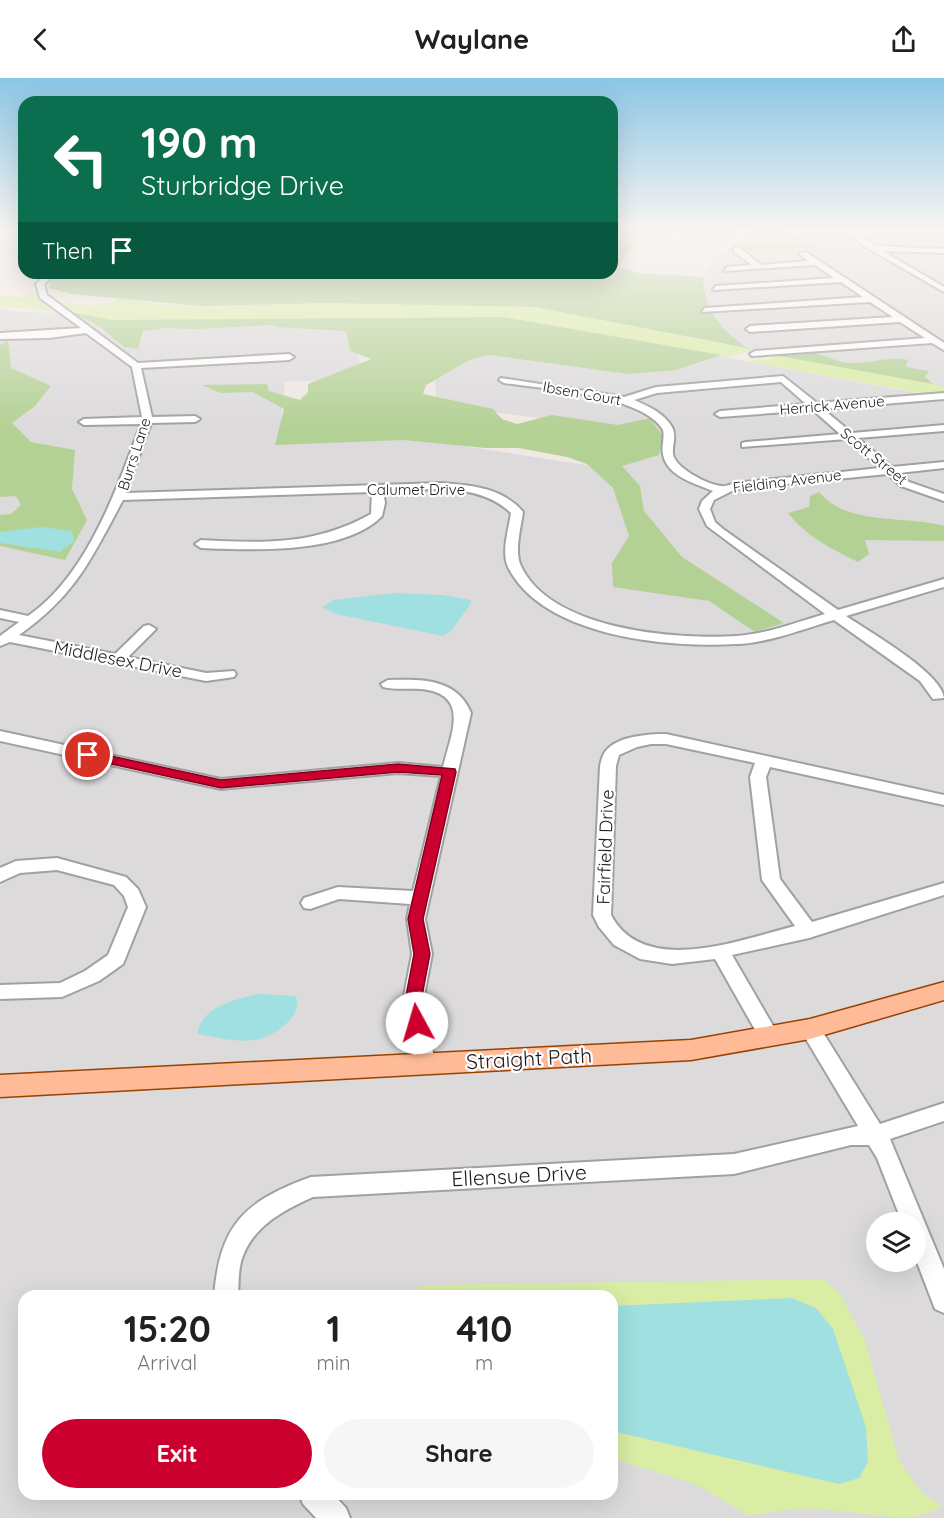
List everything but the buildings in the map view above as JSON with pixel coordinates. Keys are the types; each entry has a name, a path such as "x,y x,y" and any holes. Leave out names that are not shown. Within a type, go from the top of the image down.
{"main road":[{"name":"Straight Path","path":"0,1086 691,1050 810,1029 944,991"}],"street":[{"path":"43,295 136,366 289,357"},
{"path":"866,295 944,347"},
{"path":"705,310 872,299"},
{"path":"750,329 901,319"},
{"path":"0,336 48,335 88,330"},
{"path":"755,354 933,340"},
{"name":"Burrs Lane","path":"4,640 30,621 67,588 119,497 147,421 148,412 136,366"},
{"name":"Scott Street","path":"625,400 656,390 785,377 814,406 905,484 944,498"},
{"name":"Ibsen Court","path":"504,380 625,400 659,419 670,437 667,452 670,461 679,470 721,490"},
{"name":"Herrick Avenue","path":"720,414 944,396"},
{"path":"84,422 195,419"},
{"path":"746,445 944,428"},
{"name":"Fielding Avenue","path":"837,614 710,524 704,517 705,503 721,490 753,483 944,465"},
{"name":"Calumet Drive","path":"119,497 466,487 494,494 508,502 517,512 518,520 512,554 514,566 533,592 569,615 619,631 690,641 738,640 774,633 944,583"},
{"path":"201,544 271,546 314,543 344,535 376,516 379,503 377,488"},
{"path":"0,614 30,621"},
{"path":"837,614 925,678 938,696"},
{"path":"118,659 149,629"},
{"name":"Middlesex Drive","path":"4,640 118,659 206,677 229,674"},
{"path":"388,684 436,687 453,693 461,704 463,713 418,898 416,919 422,954 413,1001 425,1063"},
{"path":"0,736 221,784 398,768 450,772"},
{"name":"Fairfield Drive","path":"944,800 666,739 647,738 626,744 612,753 608,766 602,915 610,932 626,946 649,955 672,957 720,950 809,931 856,919 944,889"},
{"path":"764,761 758,777 771,880 809,931"},
{"path":"0,876 16,867 57,864 120,881 132,893 137,907 116,959 92,976 62,990 0,992"},
{"path":"310,903 338,893 418,898"},
{"path":"720,950 769,1036"},
{"path":"810,1029 887,1154 909,1212"},
{"name":"Ellensue Drive","path":"227,1290 229,1261 249,1223 274,1203 311,1187 734,1164 851,1136 874,1135 944,1112"},
{"path":"926,1255 944,1301"},
{"path":"319,1500 336,1518"}],"shaded area":[{"path":"691,295 944,295 944,388 732,349 681,311"},
{"path":"0,309 27,312 349,321 360,363 330,380 285,382 279,442 399,436 605,468 627,429 437,405 435,380 471,350 687,350 944,398 944,1518 0,1518"}],"green space":[{"path":"0,295 19,298 37,295 55,312 0,306"},
{"path":"84,295 706,295 711,309 722,326 747,348 534,307 325,303 201,306"},
{"path":"119,298 160,305 201,306 325,303 534,307 753,350 727,357 504,317 112,320 70,312 58,301 98,305"},
{"path":"70,312 112,320 504,317 721,355 676,370 629,374 490,355 473,359 426,385 423,394 493,409 502,419 517,424 552,415 618,425 650,418 663,436 659,455 622,466 640,486 644,511 682,557 784,623 755,632 709,601 613,587 612,563 629,536 613,488 587,464 567,457 519,448 485,448 403,440 275,445 284,409 253,392 220,393 202,385 267,384 269,391 300,400 308,392 308,384 371,359 350,351 346,331 275,327 274,325 195,329 166,328 143,331 138,349 124,347 99,326"},
{"path":"8,340 11,368 51,386 35,406 12,423 31,442 75,450 72,489 87,520 65,560 0,546 0,515 11,514 21,505 16,496 0,497 0,345"},
{"path":"804,352 850,363 908,360 906,367 929,371 925,377 933,384 774,355"},
{"path":"774,355 944,386 944,394 932,395 747,361 771,359"},
{"path":"819,492 831,503 860,515 944,526 944,541 865,540 869,554 858,562 811,535 788,513 809,507 810,496"},
{"path":"823,1279 839,1292 865,1341 899,1460 922,1493 943,1507 911,1518 806,1509 749,1516 697,1485 618,1460 618,1290 409,1290 428,1285"}],"water":[{"path":"41,527 72,531 74,541 60,552 0,543 0,532"},
{"path":"393,593 442,595 471,600 470,605 451,631 443,636 336,614 322,607 334,600"},
{"path":"257,994 296,996 297,1007 288,1022 277,1031 256,1040 234,1040 197,1034 205,1017 212,1011 229,1002"},
{"path":"792,1298 816,1308 833,1329 866,1427 868,1462 859,1478 839,1484 618,1432 618,1306"}],"route":[{"path":"88,755 221,784 398,768 450,772 418,898 416,919 422,954 413,1001 417,1023"}]}
